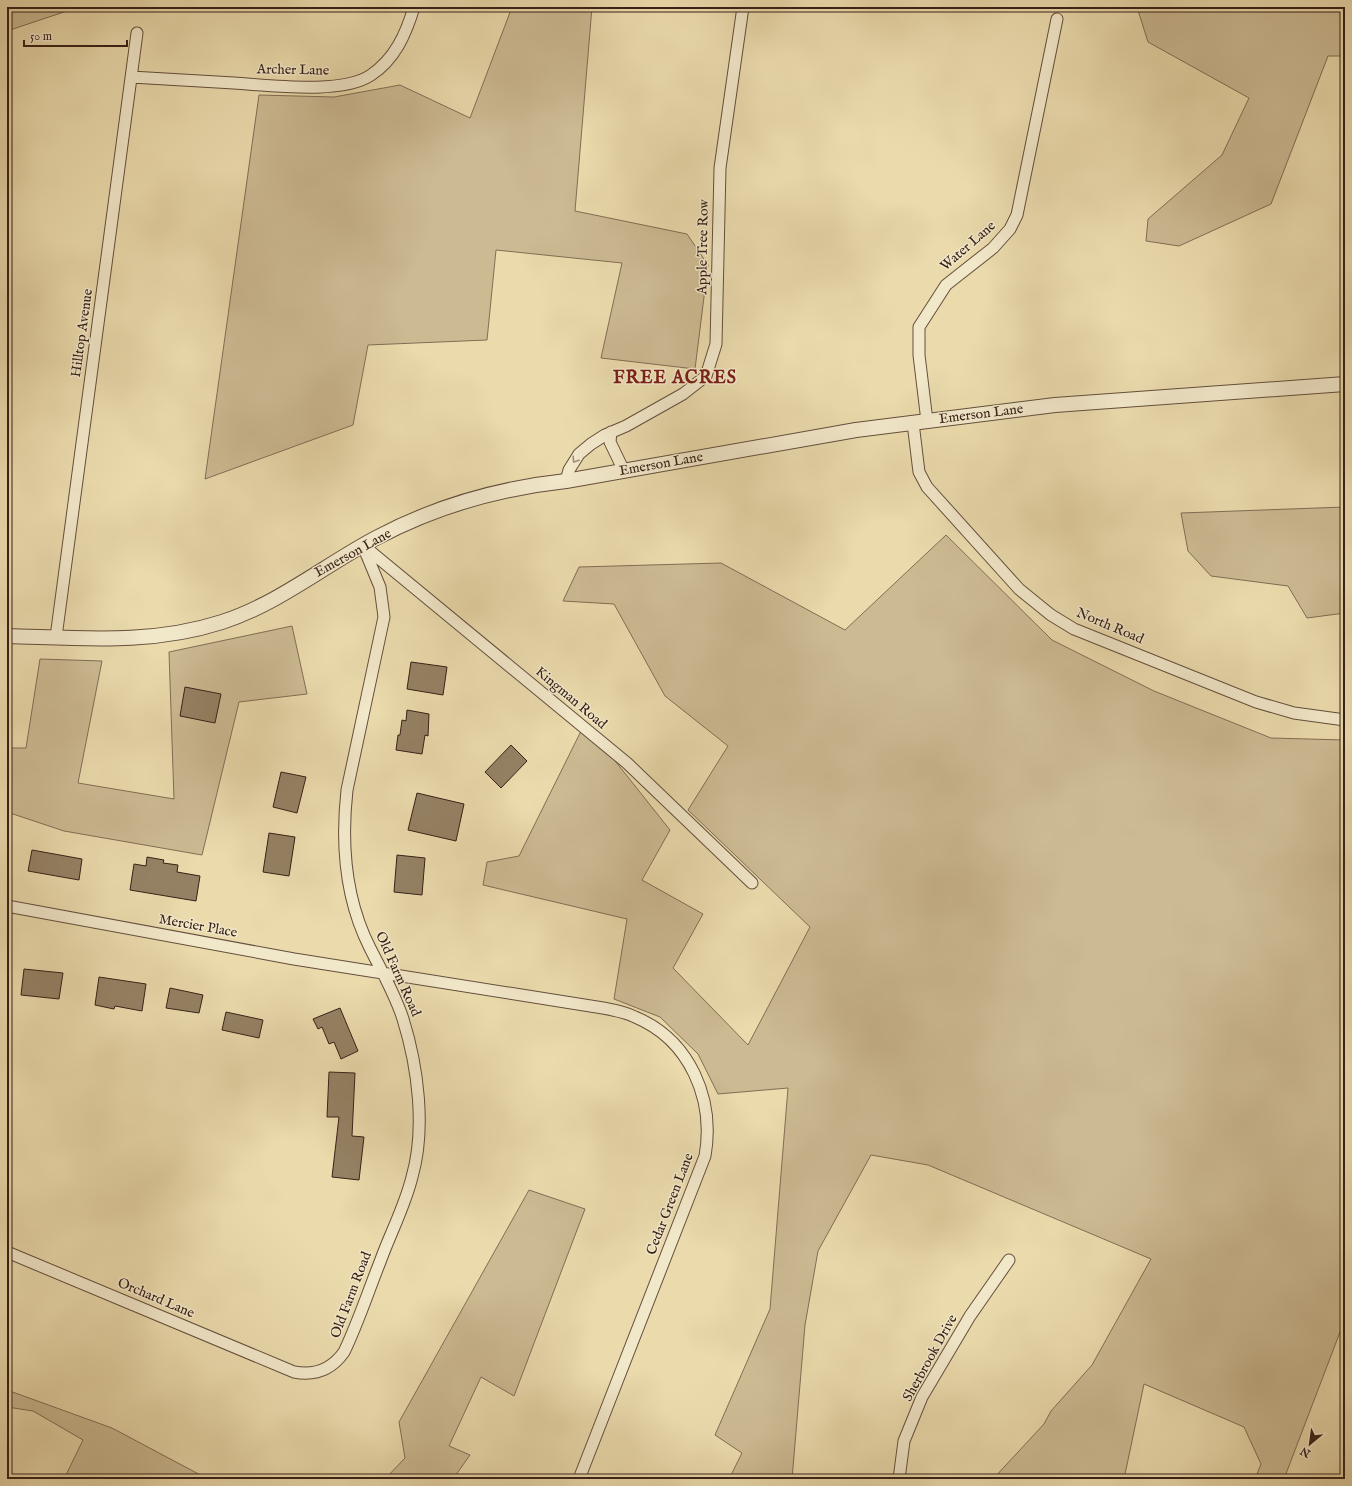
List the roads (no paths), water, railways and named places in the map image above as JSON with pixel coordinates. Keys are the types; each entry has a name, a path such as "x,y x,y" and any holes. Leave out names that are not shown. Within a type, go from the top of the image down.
{"street":[{"name":"Archer Lane","path":"131,78 308,88 349,84 370,76 386,63 400,43 414,7"},
{"name":"Apple Tree Row","path":"566,481 569,470 579,454 591,444 683,394 706,376 716,344 720,168 743,7"},
{"name":"Water Lane","path":"920,422 919,327 946,285 993,248 1010,230 1017,215 1057,19"},
{"name":"Hilltop Avenue","path":"56,637 136,33"},
{"name":"Emerson Lane","path":"7,636 127,639 147,638 192,631 260,606 376,538 432,513 476,499 538,484 566,481 856,430 1055,405 1345,384"},
{"name":"North Road","path":"920,422 919,472 927,486 1019,589 1051,615 1074,630 1256,702 1294,713 1345,720"},
{"path":"611,432 610,442 624,471"},
{"name":"Kingman Road","path":"363,546 627,763 752,883"},
{"name":"Old Farm Road","path":"294,1372 303,1374 316,1373 329,1368 344,1352 412,1177 418,1139 419,1113 417,1081 412,1050 403,1018 384,973 370,948 359,923 349,884 344,843 344,816 347,790 384,617 380,587 363,546"},
{"name":"Mercier Place","path":"7,906 294,959 384,973"},
{"name":"Cedar Green Lane","path":"384,973 603,1008 624,1013 648,1023 668,1038 685,1058 700,1086 706,1105 708,1130 702,1168 579,1479"},
{"name":"Orchard Lane","path":"7,1252 294,1372"},
{"name":"Sherbrook Drive","path":"899,1479 904,1441 922,1397 970,1316 1009,1260"}],"district":[{"name":"FREE ACRES","path":"675,378"}]}
